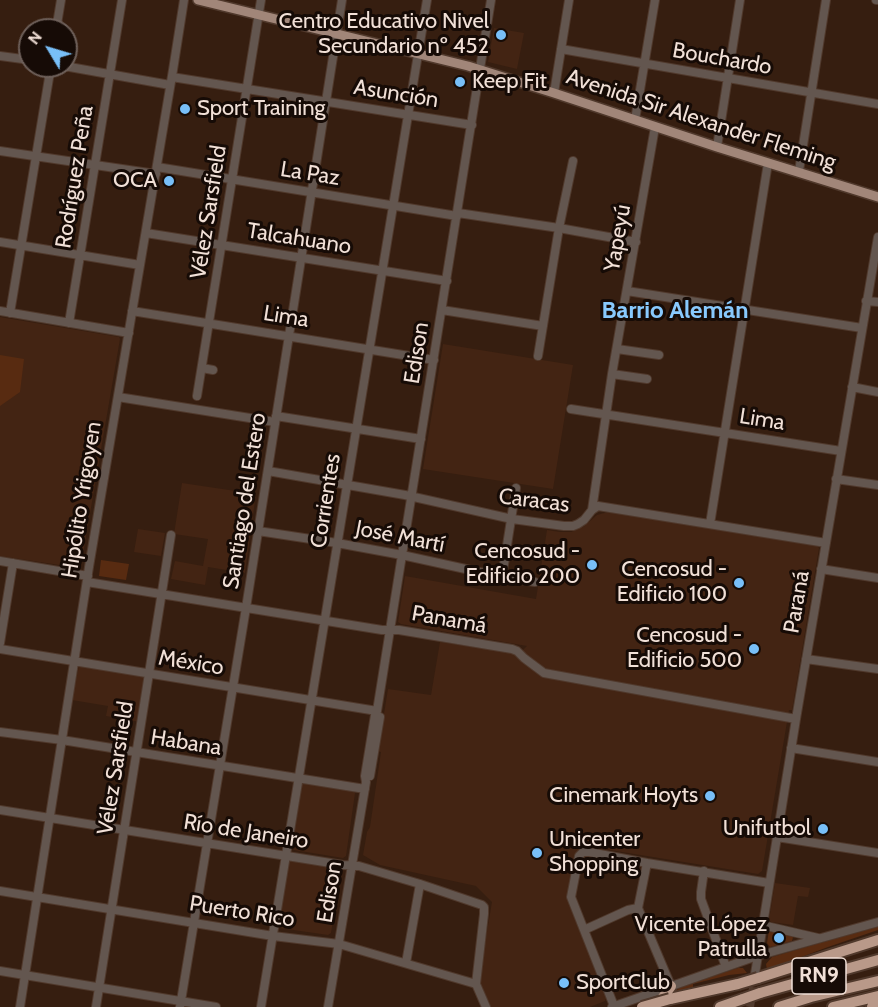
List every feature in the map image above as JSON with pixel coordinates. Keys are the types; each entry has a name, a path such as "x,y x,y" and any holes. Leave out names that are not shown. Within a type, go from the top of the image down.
{"highway":[{"path":"778,972 878,933"},
{"path":"642,1007 738,984 878,940"},
{"name":"RN9","path":"720,1007 760,993 878,960"},
{"name":"RN9","path":"779,1007 878,981"},
{"path":"656,1007 671,986"},
{"path":"833,1007 878,996"},
{"path":"872,1007 878,1006"}],"main road":[{"name":"Avenida Sir Alexander Fleming","path":"198,0 480,70 878,197"}],"street":[{"path":"58,18 61,0"},
{"name":"Rodríguez Peña","path":"69,323 122,0"},
{"name":"Hipólito Yrigoyen","path":"20,1007 87,579 184,0"},
{"name":"Vélez Sarsfield","path":"197,396 261,0"},
{"name":"Santiago del Estero","path":"180,1004 246,608 342,0"},
{"name":"Corrientes","path":"261,1007 427,0"},
{"name":"Edison","path":"328,1007 366,786 370,779 380,715 377,711 491,0"},
{"path":"554,93 569,0"},
{"path":"635,120 655,0"},
{"path":"717,147 740,0"},
{"path":"799,171 826,0"},
{"name":"Bouchardo","path":"561,49 878,104"},
{"path":"0,56 18,58"},
{"name":"Asunción","path":"78,69 110,75 247,88 472,125"},
{"path":"10,313 49,78"},
{"name":"Yapeyú","path":"592,510 612,374 655,127"},
{"name":"La Paz","path":"0,151 94,165 232,180 559,228 636,242"},
{"path":"538,356 559,228 573,161"},
{"path":"710,524 768,163"},
{"name":"Talcahuano","path":"146,233 447,281"},
{"name":"Paraná","path":"755,974 878,237"},
{"path":"0,242 140,265"},
{"path":"627,291 862,328"},
{"path":"866,300 878,302"},
{"path":"442,310 543,326"},
{"path":"0,311 129,333"},
{"name":"Lima","path":"132,311 434,360"},
{"path":"617,349 659,355"},
{"path":"202,368 213,370"},
{"path":"612,374 647,379"},
{"path":"852,387 878,392"},
{"path":"118,397 421,439"},
{"name":"Lima","path":"571,409 841,451"},
{"name":"Caracas","path":"268,471 412,496 512,519 564,526 573,526 584,520 598,506 826,543"},
{"path":"836,478 878,485"},
{"path":"502,577 516,488"},
{"name":"José Martí","path":"258,531 402,555 534,582"},
{"name":"Vélez Sarsfield","path":"96,1007 171,535"},
{"name":"Panamá","path":"0,561 162,595 512,649 544,673 796,719"},
{"path":"0,644 13,563"},
{"path":"821,569 878,578"},
{"name":"México","path":"0,649 377,711"},
{"path":"806,659 878,669"},
{"name":"Habana","path":"0,732 298,779 366,786"},
{"path":"791,748 878,762"},
{"name":"Río de Janeiro","path":"0,810 360,866 482,905 484,914 476,984"},
{"path":"777,837 878,853"},
{"path":"769,883 583,852 579,856 571,897 613,1006 757,956 878,921"},
{"path":"647,863 638,908 671,986"},
{"path":"704,871 701,899 726,967"},
{"path":"406,963 420,884"},
{"name":"Puerto Rico","path":"0,891 273,936 339,944 476,984"},
{"path":"584,930 628,910 638,908"},
{"path":"762,925 819,938"},
{"path":"0,971 180,1004 216,1007"},
{"path":"476,984 486,1007"}],"shaded area":[{"path":"494,28 524,33 517,69 488,62"},
{"path":"0,317 120,339 79,568 0,556"},
{"path":"443,344 573,365 553,489 423,469"},
{"path":"0,355 24,359 20,392 0,406"},
{"path":"182,483 256,494 245,573 208,567 205,585 171,579 175,561 203,566 208,539 174,534"},
{"path":"608,512 819,548 762,871 758,874 582,847 575,854 568,896 606,998 605,1001 590,1007 491,1007 479,979 492,902 476,886 380,865 363,855 370,827 381,752 378,751 388,689 431,695 440,642 519,654 527,646 401,624 398,622 405,576 536,599 547,530 571,532 583,527 597,515"},
{"path":"138,529 165,533 161,556 134,552"},
{"path":"101,560 129,564 126,580 99,576"},
{"path":"79,666 146,676 140,722 106,716 108,706 72,700"},
{"path":"304,782 352,790 355,793 346,856 343,858 292,848"},
{"path":"292,860 338,868 341,871 331,933 328,935 279,926 288,862"},
{"path":"775,883 810,888 808,897 798,896 793,925 769,920"},
{"path":"878,926 878,930 767,970 766,964 772,957"},
{"path":"769,930 791,934 792,941 770,947 767,943"},
{"path":"743,968 747,973 693,984 693,987 672,993 683,986"}],"tunnel":[{"path":"750,1007 755,976"}],"place":[{"name":"Centro Educativo Nivel Secundario nº 452","path":"501,35"},
{"name":"Keep Fit","path":"460,82"},
{"name":"Sport Training","path":"185,109"},
{"name":"OCA","path":"169,181"},
{"name":"Cencosud - Edificio 200","path":"592,565"},
{"name":"Cencosud - Edificio 100","path":"739,583"},
{"name":"Cencosud - Edificio 500","path":"754,649"},
{"name":"Cinemark Hoyts","path":"710,796"},
{"name":"Unifutbol","path":"823,829"},
{"name":"Unicenter Shopping","path":"537,853"},
{"name":"Vicente López Patrulla","path":"779,938"},
{"name":"SportClub","path":"564,983"}],"district":[{"name":"Barrio Alemán","path":"675,311"}]}
